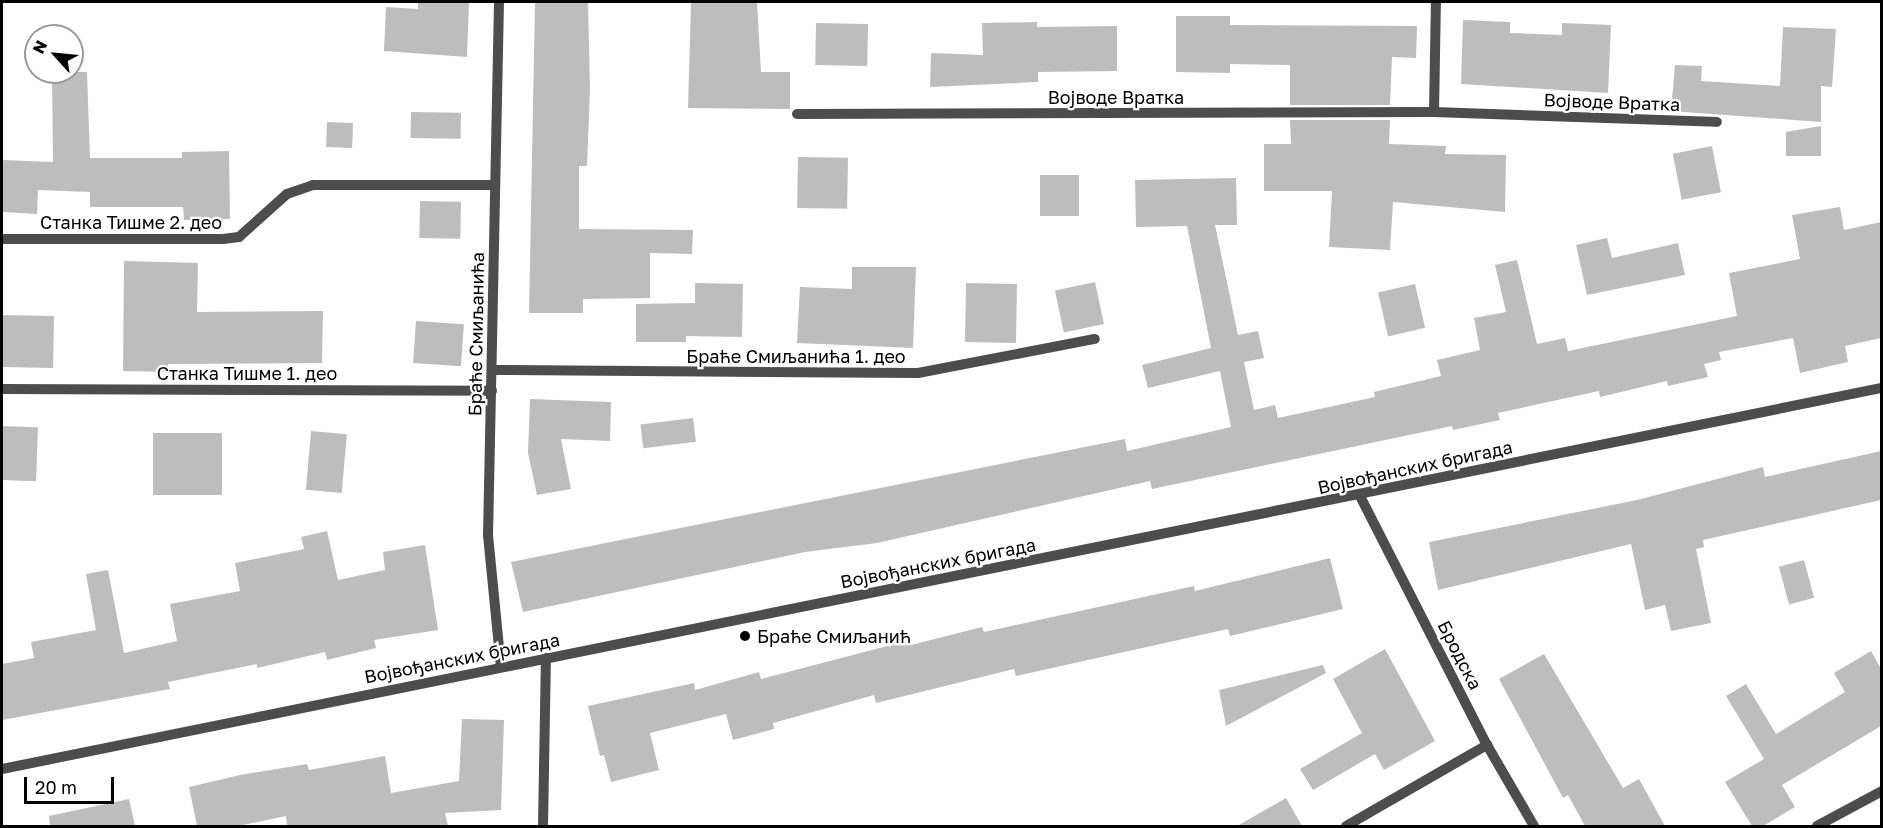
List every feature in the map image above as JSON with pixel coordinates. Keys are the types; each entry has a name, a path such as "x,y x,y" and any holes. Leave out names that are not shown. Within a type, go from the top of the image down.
{"street":[{"name":"Браће Смиљанића","path":"499,2 488,536 501,667"},
{"path":"1434,112 1436,2"},
{"name":"Војводе Вратка","path":"797,114 1434,112 1717,122"},
{"name":"Станка Тишме 2. део","path":"2,239 223,239 239,237 287,194 312,185 494,185"},
{"name":"Браће Смиљанића 1. део","path":"492,370 918,373 1095,339"},
{"name":"Војвођанских бригада","path":"2,769 1360,496 1881,388"},
{"name":"Станка Тишме 1. део","path":"2,389 492,391"},
{"name":"Бродска","path":"1360,496 1487,745 1534,826"},
{"path":"543,826 546,658"},
{"path":"1346,826 1487,745"},
{"path":"1817,826 1881,791"}],"building":[{"path":"418,2 469,2 467,57 384,51 386,7 418,9"},
{"path":"535,2 588,2 590,89 587,166 579,166 579,229 693,230 692,254 650,253 650,298 583,299 583,313 529,313"},
{"path":"691,2 757,2 761,72 790,72 790,109 688,108"},
{"path":"1176,16 1230,16 1230,25 1417,26 1416,58 1392,57 1390,105 1290,105 1290,65 1230,64 1230,73 1176,72"},
{"path":"1463,20 1510,22 1510,33 1562,35 1562,23 1611,25 1608,93 1461,84"},
{"path":"1037,22 1037,27 1117,26 1117,71 1038,72 1038,82 930,87 931,53 983,55 982,23"},
{"path":"816,23 868,24 867,66 815,65"},
{"path":"1783,27 1836,29 1832,87 1821,86 1821,122 1671,111 1675,65 1702,66 1701,81 1780,86"},
{"path":"84,72 87,72 90,158 182,158 182,152 229,151 230,219 184,220 183,207 90,207 90,192 38,190 37,214 2,212 2,160 53,162 52,84 84,84"},
{"path":"411,112 461,113 461,139 411,138"},
{"path":"1290,120 1390,120 1389,144 1446,146 1445,154 1506,155 1505,212 1393,202 1390,250 1329,247 1332,191 1264,191 1264,144 1291,144"},
{"path":"327,122 353,123 352,148 326,147"},
{"path":"1821,126 1821,156 1786,156 1786,132"},
{"path":"1712,146 1721,192 1682,200 1673,154"},
{"path":"798,157 848,158 847,209 797,208"},
{"path":"1040,175 1079,175 1079,216 1040,216"},
{"path":"1236,178 1237,225 1215,225 1238,335 1258,331 1264,358 1244,362 1254,410 1275,405 1278,418 1375,397 1374,392 1441,376 1437,360 1480,350 1474,318 1506,312 1495,265 1517,260 1537,344 1565,338 1568,351 1737,316 1729,273 1800,259 1792,215 1840,207 1844,230 1881,222 1881,338 1845,346 1848,362 1800,373 1793,338 1719,352 1721,360 1704,364 1708,377 1668,386 1667,381 1600,397 1599,391 1498,413 1500,420 1453,430 1452,426 1152,489 1150,481 877,543 805,552 523,612 511,562 1125,439 1127,451 1231,427 1220,371 1148,388 1142,365 1211,348 1187,226 1136,227 1135,180"},
{"path":"420,201 461,202 460,239 419,238"},
{"path":"1607,238 1612,258 1678,243 1685,275 1587,295 1576,245"},
{"path":"124,261 198,263 197,312 323,311 322,363 168,364 168,372 123,371"},
{"path":"852,267 916,267 913,348 797,343 800,287 852,289"},
{"path":"1095,282 1104,324 1064,333 1055,291"},
{"path":"695,283 743,284 742,337 686,336 686,342 636,342 636,304 695,303"},
{"path":"966,283 1017,284 1016,343 965,342"},
{"path":"1415,284 1425,328 1388,336 1378,293"},
{"path":"3,315 54,316 53,368 2,367"},
{"path":"416,321 464,324 461,366 413,363"},
{"path":"530,399 611,402 610,441 561,439 571,489 537,495 528,453"},
{"path":"693,418 696,442 643,448 640,424"},
{"path":"2,426 38,427 36,481 2,480"},
{"path":"311,431 347,434 342,493 306,490"},
{"path":"153,433 222,433 222,495 153,495"},
{"path":"1881,451 1881,500 1703,540 1704,547 1696,549 1711,623 1671,631 1665,605 1645,610 1631,544 1438,590 1429,542 1637,500 1763,467 1765,477"},
{"path":"327,531 338,580 385,570 383,552 425,545 438,630 374,640 376,648 327,660 325,652 257,668 257,664 168,682 170,689 2,720 2,664 34,658 31,642 96,630 86,574 108,570 124,653 177,641 170,604 240,591 235,563 304,549 301,537"},
{"path":"1330,558 1343,609 1230,636 1228,629 1016,676 1014,669 876,703 874,695 773,723 774,729 733,740 726,714 650,733 659,770 611,782 604,755 600,756 588,706 694,683 695,690 759,672 761,679 910,640 911,645 982,627 984,632 1194,586 1195,591"},
{"path":"1804,560 1814,598 1789,604 1779,567"},
{"path":"1385,649 1435,741 1384,770 1375,754 1313,790 1300,769 1362,733 1333,679"},
{"path":"1871,651 1881,669 1881,726 1782,785 1795,807 1763,826 1752,826 1725,782 1764,759 1726,696 1746,684 1776,734 1845,692 1834,673"},
{"path":"1544,654 1623,788 1639,779 1665,826 1585,826 1568,795 1563,798 1499,679"},
{"path":"1323,665 1326,673 1226,726 1219,690"},
{"path":"462,719 504,720 501,810 445,813 448,826 287,826 286,816 238,826 197,826 189,787 240,775 307,764 309,770 385,756 391,793 459,781"},
{"path":"1286,798 1302,826 1237,826"},
{"path":"129,799 135,826 50,826 49,816"}],"place":[{"name":"Браће Смиљанић","path":"745,636"}]}
